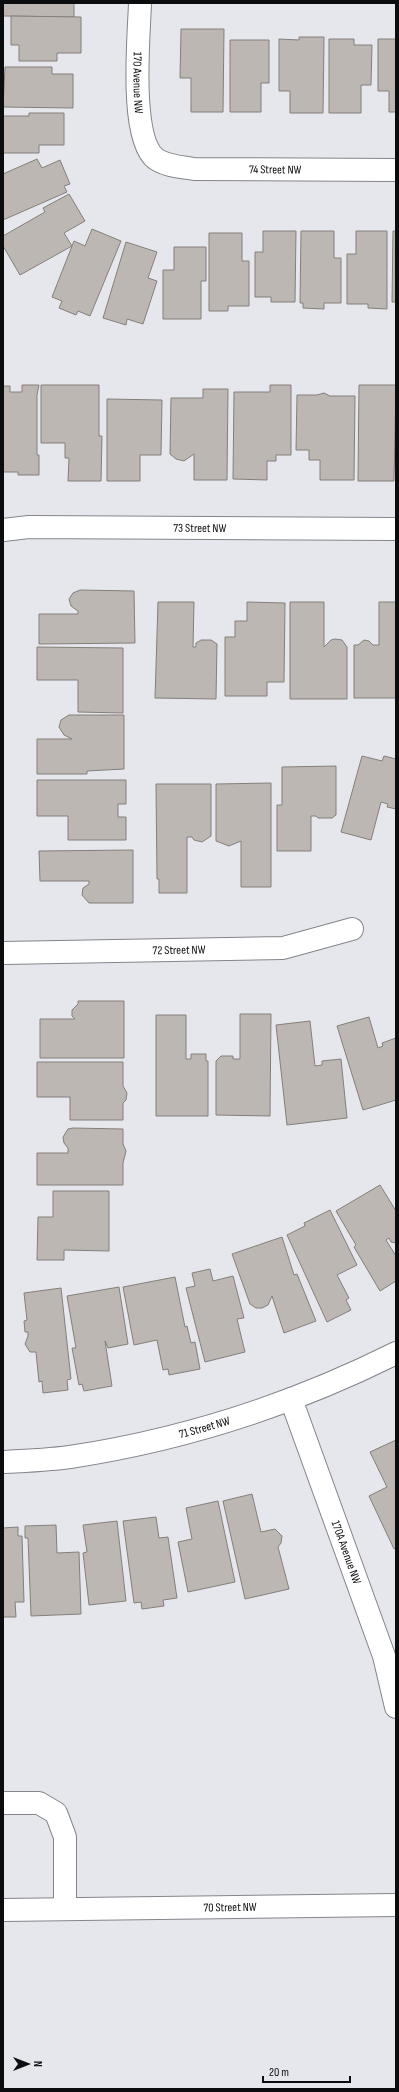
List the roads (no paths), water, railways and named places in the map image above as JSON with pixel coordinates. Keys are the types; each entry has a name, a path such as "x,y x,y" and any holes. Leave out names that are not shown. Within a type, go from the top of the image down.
{"street":[{"name":"170 Avenue NW","path":"140,3 138,108 140,125 146,144 156,158"},
{"name":"74 Street NW","path":"156,158 175,166 194,169 396,170"},
{"name":"73 Street NW","path":"3,530 29,527 396,529"},
{"name":"72 Street NW","path":"3,953 283,948 352,929"},
{"name":"71 Street NW","path":"3,1462 68,1457 126,1446 199,1428 291,1399 356,1373 396,1354"},
{"name":"170A Avenue NW","path":"291,1399 382,1649 396,1707"},
{"path":"3,1803 39,1803 56,1813 65,1837 65,1908"},
{"name":"70 Street NW","path":"3,1910 65,1908 396,1905"}]}
